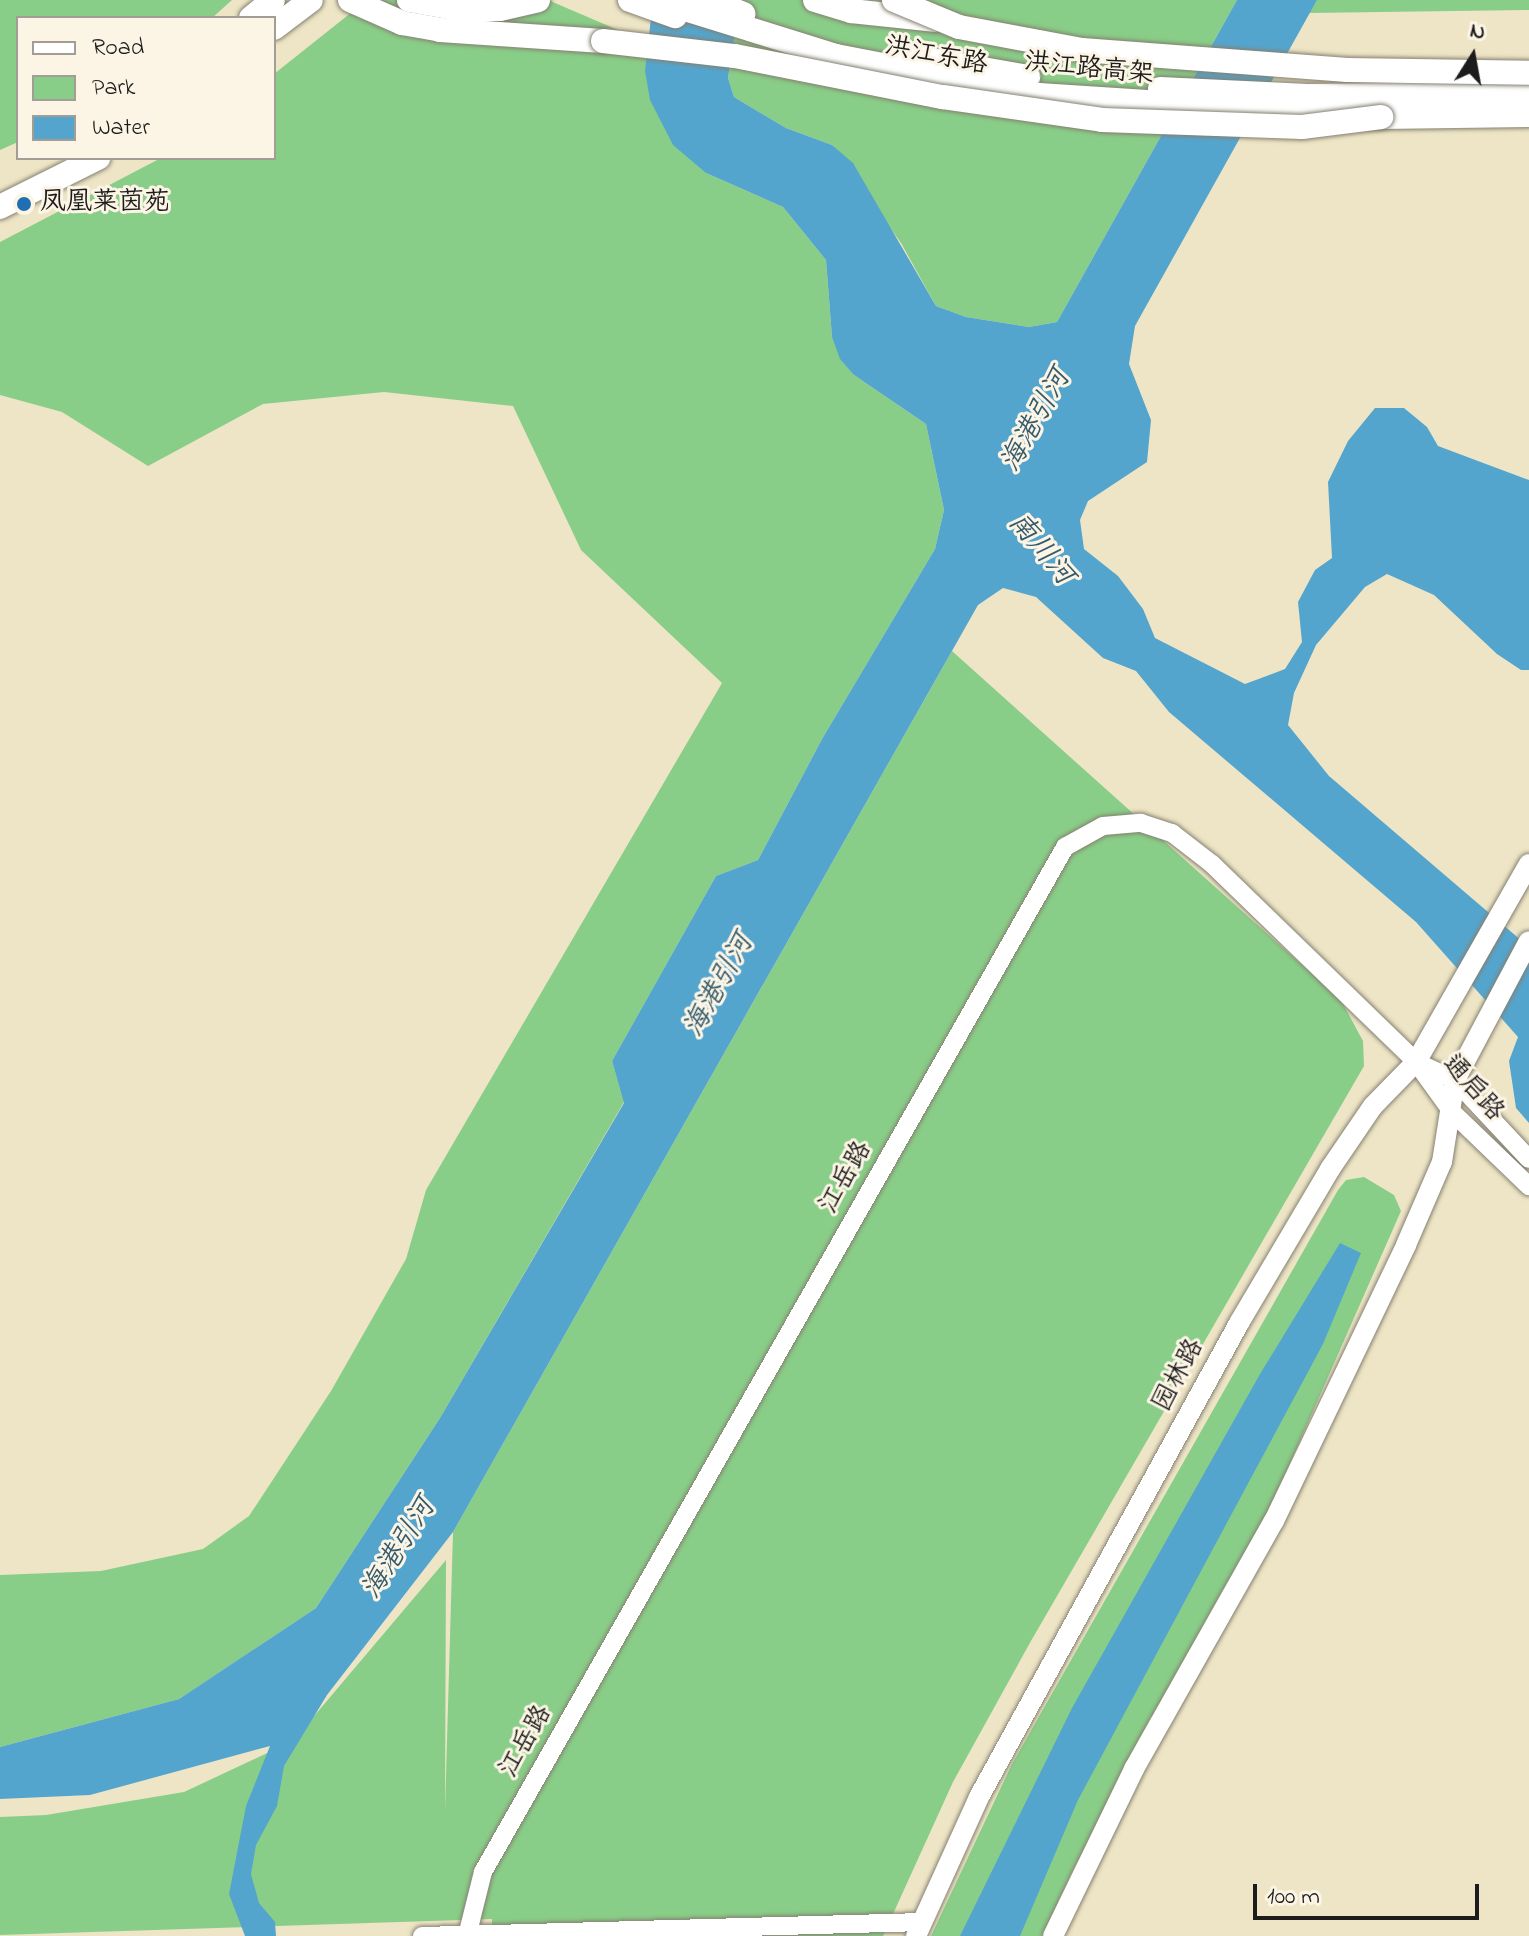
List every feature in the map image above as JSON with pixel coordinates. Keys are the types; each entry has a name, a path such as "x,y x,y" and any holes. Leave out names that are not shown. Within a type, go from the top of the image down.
{"main road":[{"path":"253,16 273,0"},
{"path":"276,26 311,0"},
{"path":"350,0 402,23 440,30 667,46 943,97 1102,120 1302,127 1381,117"},
{"path":"409,0 465,10 500,9 538,0"},
{"name":"洪江路高架","path":"707,0 784,27 1060,83 1308,96 1529,93"},
{"name":"洪江东路","path":"815,0 851,11 1177,54 1529,63"},
{"path":"894,0 959,27 1082,50 1347,70 1529,73"},
{"name":"洪江路高架","path":"643,2 836,56 1000,89 1126,104 1381,117 1529,118"},
{"name":"洪江东路","path":"643,2 738,37 934,87 1156,118 1267,121 1529,118"},
{"path":"0,190 61,160"},
{"path":"0,207 94,160"},
{"name":"园林路","path":"918,1929 979,1797 1239,1323 1330,1169 1373,1106 1416,1062 1529,864"},
{"path":"1053,1936 1134,1769 1274,1521 1406,1245 1442,1162 1455,1080 1529,941"}],"street":[{"name":"江岳路","path":"467,1934 483,1872 1065,847 1103,826 1141,823 1172,833 1212,864 1416,1062"},
{"name":"通启路","path":"1416,1062 1455,1080 1529,1159"},
{"name":"通启路","path":"1416,1062 1452,1112 1529,1186"},
{"path":"422,1936 918,1929"}],"green space":[{"path":"0,0 232,0 214,16 16,16 16,143 0,150"},
{"path":"367,0 548,0 646,42 706,173 783,207 826,260 832,337 854,375 926,424 944,510 935,549 822,739 758,860 716,876 612,1061 624,1102 440,1418 316,1608 179,1699 0,1747 0,1575 101,1571 203,1549 249,1516 331,1391 406,1259 426,1190 722,683 581,550 513,406 384,392 263,404 148,466 62,412 0,395 0,242 157,160 276,160 276,72"},
{"path":"740,0 1237,0 1057,322 1029,327 966,317 936,306 901,243 832,145 786,128 734,97 728,78"},
{"path":"1317,0 1529,0 1529,10 1309,13"},
{"path":"952,651 1341,1000 1363,1041 1364,1066 1031,1641 953,1782 883,1936 492,1936 492,1919 0,1935 0,1817 46,1815 184,1792 293,1741 446,1560 445,1811 453,1532"},
{"path":"1364,1177 1394,1195 1401,1211 1270,1509 1074,1868 1043,1936 931,1936 1012,1764 1338,1190 1346,1180"}],"water":[{"path":"653,0 740,0 728,78 734,97 786,128 832,145 853,163 936,306 966,317 1029,327 1057,322 1237,0 1317,0 1135,326 1129,364 1151,420 1147,462 1088,501 1080,520 1084,549 1118,576 1143,609 1155,638 1245,684 1285,669 1302,642 1298,602 1315,570 1332,558 1328,482 1348,441 1375,408 1404,408 1427,427 1438,446 1529,480 1529,670 1521,670 1497,654 1434,595 1387,574 1365,587 1316,645 1294,693 1288,725 1329,776 1529,947 1529,1123 1516,1108 1509,1061 1518,1037 1416,922 1169,712 1136,671 1103,658 1036,597 1003,588 978,605 453,1532 327,1695 284,1766 277,1806 256,1845 251,1874 259,1903 275,1922 276,1936 245,1936 229,1894 246,1806 270,1746 90,1795 0,1799 0,1747 179,1699 316,1608 440,1418 624,1103 612,1061 716,876 758,860 822,739 935,549 944,510 926,424 854,375 840,359 832,337 826,260 783,207 706,173 673,145 650,100 645,71"},
{"path":"1340,1243 1361,1253 1323,1344 1078,1800 1020,1936 960,1936 1072,1708 1260,1374"}],"place":[{"name":"凤凰莱茵苑","path":"24,204"}],"water label":[{"name":"海港引河","path":"1037,421"},
{"name":"南川河","path":"1040,550"},
{"name":"海港引河","path":"720,986"},
{"name":"海港引河","path":"400,1549"}]}
